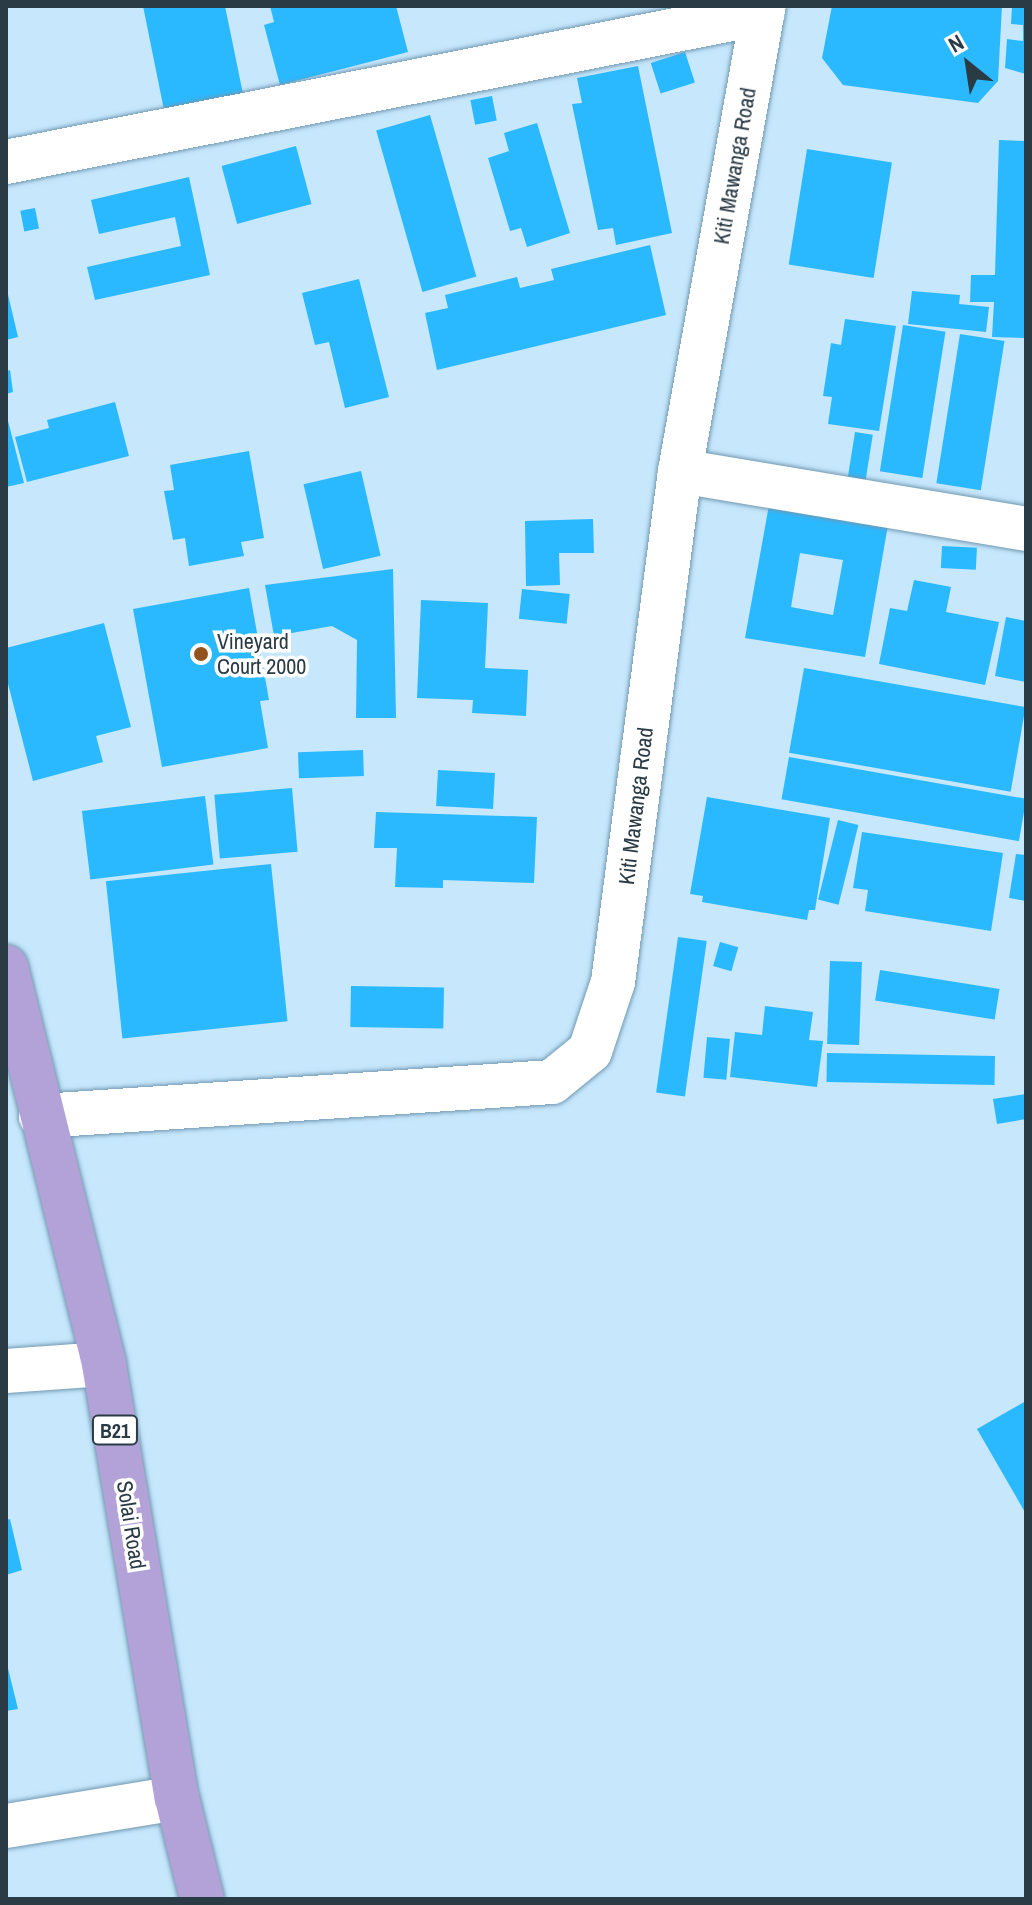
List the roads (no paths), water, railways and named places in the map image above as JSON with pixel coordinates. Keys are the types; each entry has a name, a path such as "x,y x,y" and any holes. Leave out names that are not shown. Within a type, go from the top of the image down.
{"highway":[{"name":"Solai Road","path":"6,967 104,1364 177,1798 202,1899"}],"street":[{"path":"6,162 763,9"},
{"name":"Kiti Mawanga Road","path":"41,1116 552,1082 590,1051 613,982 680,471 763,9"},
{"path":"680,471 1026,529"},
{"path":"6,1371 104,1364"},
{"path":"6,1826 177,1798"}],"place":[{"name":"Vineyard Court 2000","path":"201,654"}]}
